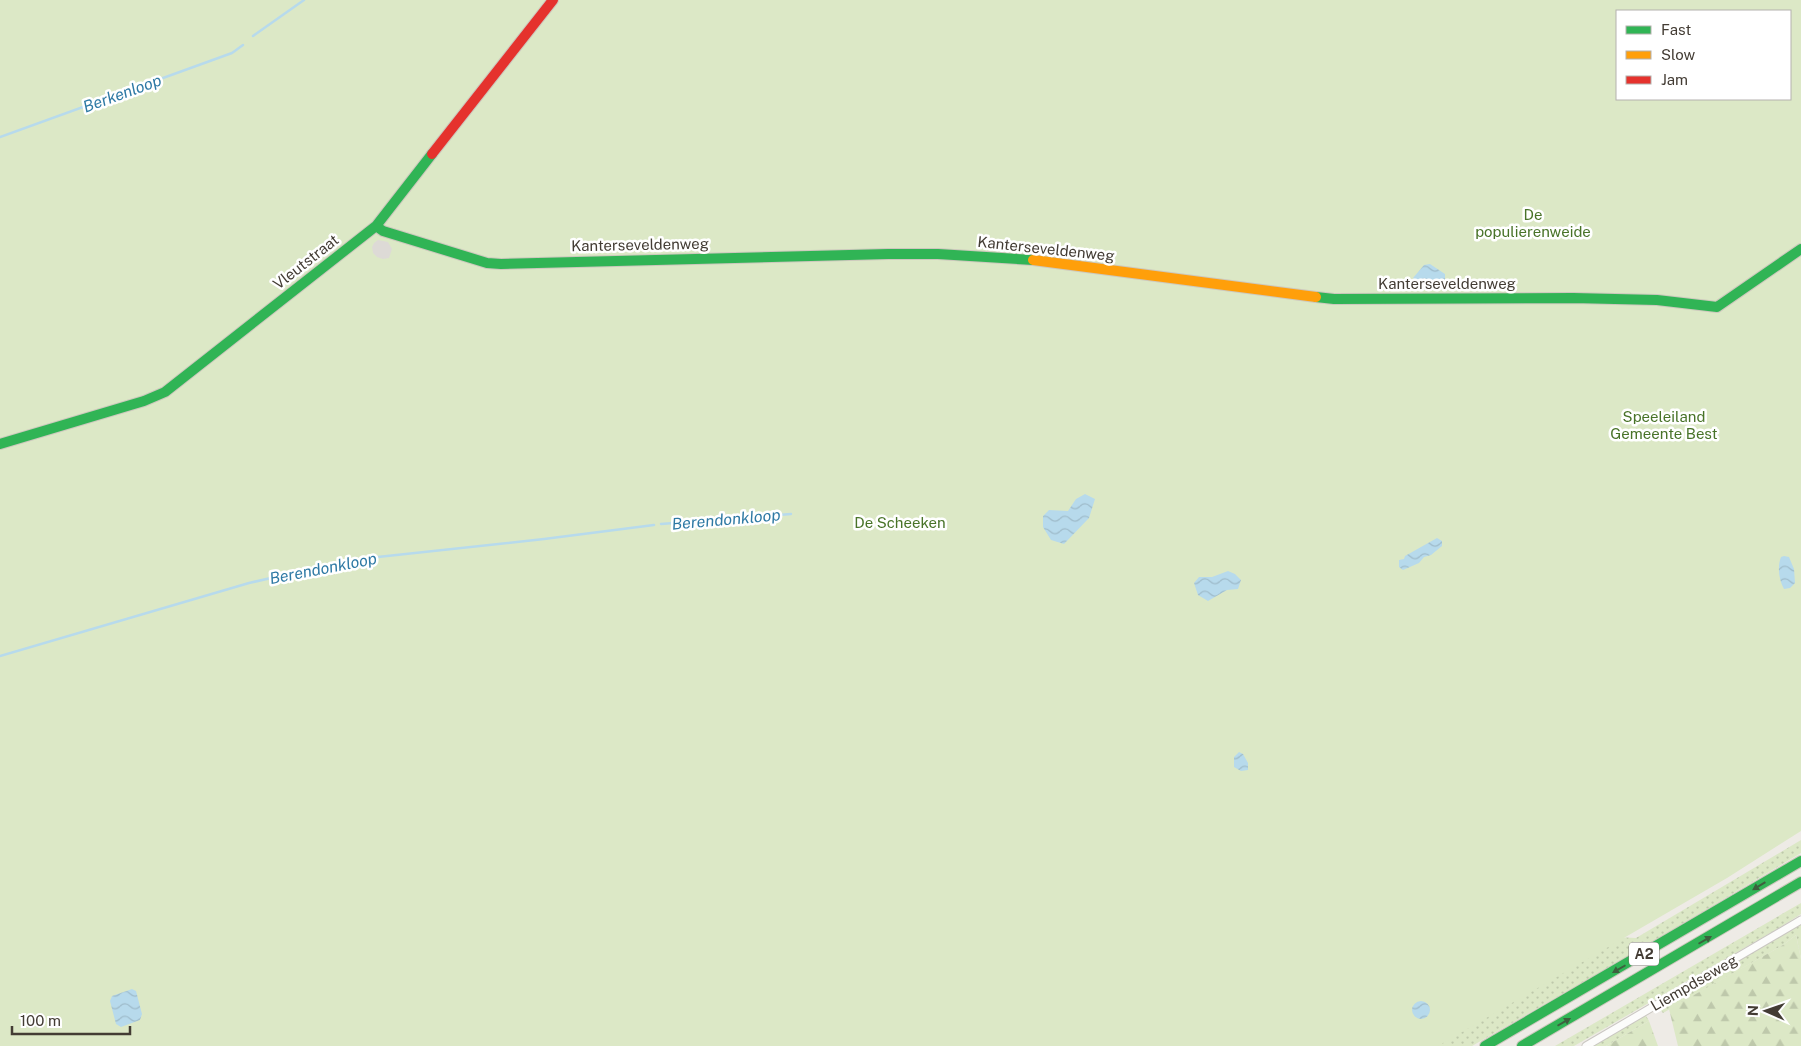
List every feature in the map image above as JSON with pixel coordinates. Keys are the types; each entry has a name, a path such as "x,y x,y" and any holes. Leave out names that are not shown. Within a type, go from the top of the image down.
{"main road":[{"name":"Vleutstraat","path":"0,444 144,401 165,392 376,226 542,11 553,0"},
{"name":"Kanterseveldenweg","path":"376,226 383,231 487,263 501,264 938,254 1018,258 1334,300 1582,298 1657,300 1718,307 1801,250"},
{"name":"A2","path":"1485,1046 1801,861"},
{"name":"A2","path":"1522,1046 1801,882"}],"street":[{"name":"Liempdseweg","path":"1586,1046 1801,920"}],"green space":[{"name":"De Scheeken","path":"0,0 1801,0 1801,831 1727,878 1438,1046 0,1046"},
{"path":"1801,840 1801,853 1472,1046 1425,1046 1616,937 1636,938"},
{"path":"1801,903 1801,914 1779,928 1574,1046 1555,1046"},
{"path":"1801,924 1801,959 1796,935 1783,945 1663,1013 1658,1007"},
{"path":"1796,935 1801,959 1801,1046 1678,1046 1669,1009 1783,945"},
{"path":"1645,1014 1649,1021 1606,1046 1591,1046"},
{"path":"1649,1021 1658,1046 1606,1046"}],"shaded area":[{"path":"378,240 388,242 392,249 389,258 383,259 373,253 372,247"}],"water":[{"path":"1430,264 1445,274 1445,280 1441,283 1416,282 1413,278 1424,265"},
{"path":"1085,494 1095,499 1089,518 1064,544 1051,540 1043,527 1043,516 1049,510 1068,511 1076,499"},
{"path":"1437,538 1442,541 1442,546 1431,555 1424,557 1419,563 1403,570 1399,567 1399,560 1404,559 1405,556"},
{"path":"1781,557 1789,557 1794,569 1795,583 1790,588 1784,589 1779,569"},
{"path":"1228,571 1235,574 1241,580 1238,589 1227,590 1208,601 1198,595 1194,583 1199,577 1212,577"},
{"path":"1239,752 1243,754 1248,763 1248,770 1241,771 1234,767 1234,757"},
{"path":"132,989 136,991 142,1014 140,1020 121,1027 116,1024 110,1001 112,996"},
{"path":"1421,1001 1427,1004 1430,1010 1427,1016 1421,1019 1415,1016 1412,1010 1415,1004"}],"waterway":[{"name":"Berkenloop","path":"253,36 304,0"},
{"name":"Berkenloop","path":"0,137 232,53 243,45"},
{"name":"Berendonkloop","path":"661,524 791,514"},
{"name":"Berendonkloop","path":"0,656 249,583 350,560 654,525"}],"traffic: fast":[{"path":"0,444 144,401 165,392 376,226 432,154"},
{"path":"376,226 383,231 487,263 501,264 888,254 938,254 1033,260"},
{"path":"1316,297 1334,299 1573,298 1657,300 1717,307 1801,249"},
{"path":"1485,1046 1801,861"},
{"path":"1522,1046 1801,882"}],"traffic: slow":[{"path":"1033,260 1316,297"}],"traffic: jam":[{"path":"432,154 553,0"}],"park label":[{"name":"De populierenweide","path":"1533,224"},
{"name":"Speeleiland Gemeente Best","path":"1664,426"}]}
